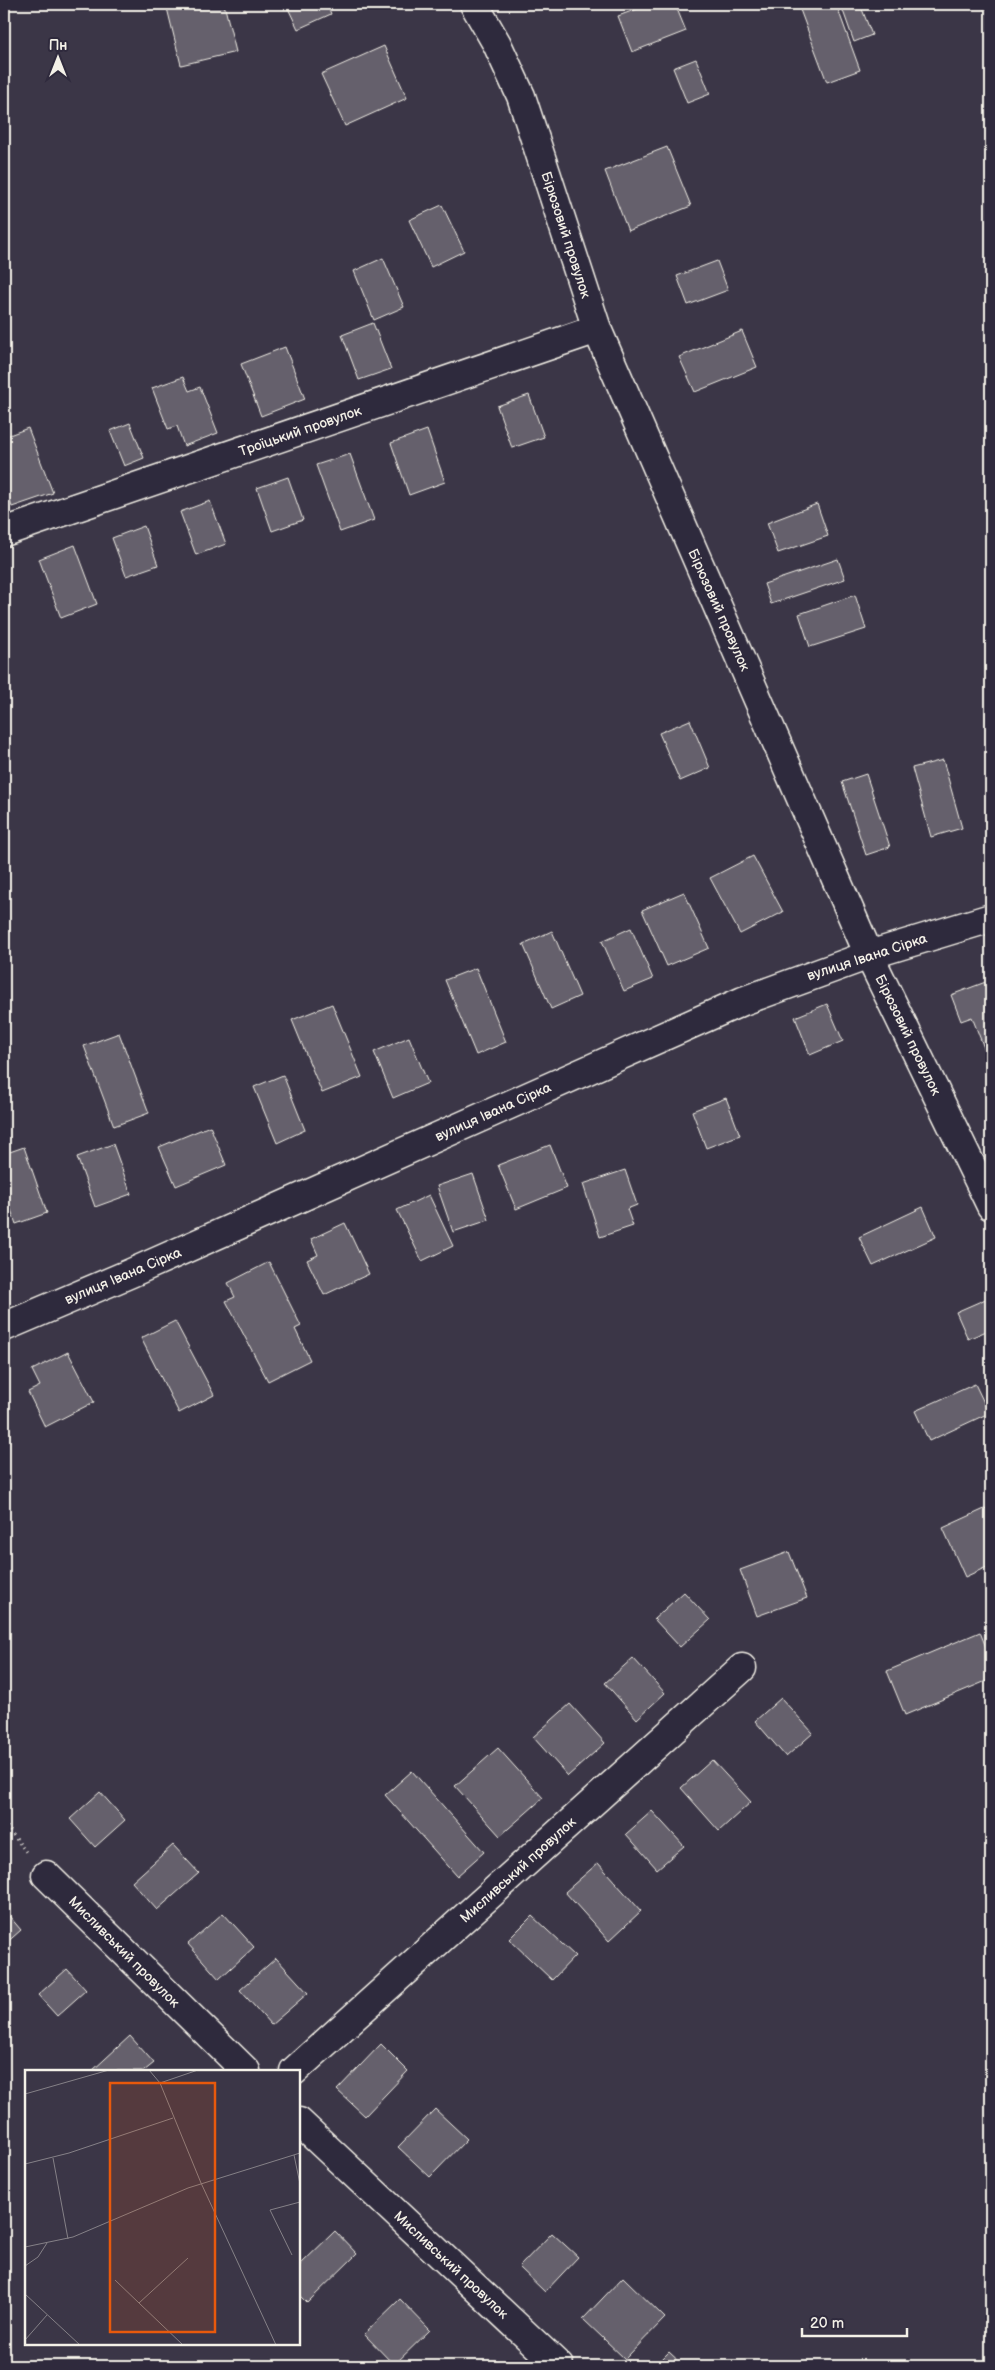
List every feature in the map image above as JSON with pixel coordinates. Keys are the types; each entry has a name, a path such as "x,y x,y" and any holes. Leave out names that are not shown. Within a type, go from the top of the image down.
{"street":[{"name":"Бірюзовий провулок","path":"474,4 497,44 521,96 597,329 869,955 991,1206"},
{"name":"Троїцький провулок","path":"4,532 597,329"},
{"name":"вулиця Івана Сірка","path":"4,1327 132,1273 743,1001 869,955 991,918"},
{"name":"Мисливський провулок","path":"295,2070 742,1668"},
{"name":"Мисливський провулок","path":"46,1875 245,2070"},
{"name":"Мисливський провулок","path":"300,2123 560,2366"}],"building":[{"path":"184,4 224,4 236,52 181,65 167,8"},
{"path":"286,4 327,4 331,14 298,29"},
{"path":"651,4 675,4 686,31 632,52 618,16"},
{"path":"808,4 836,4 860,70 827,82 799,7"},
{"path":"860,4 872,35 854,42 841,5"},
{"path":"981,4 991,4 991,7 983,9"},
{"path":"384,46 407,98 345,126 321,74"},
{"path":"696,59 710,94 687,103 673,68"},
{"path":"667,147 691,206 628,231 605,171"},
{"path":"442,205 464,251 431,267 409,220"},
{"path":"383,258 404,307 374,320 354,271"},
{"path":"717,261 728,290 688,305 677,276"},
{"path":"373,323 391,369 359,380 342,335"},
{"path":"742,331 757,367 695,392 679,357"},
{"path":"285,347 305,399 261,416 241,364"},
{"path":"183,377 189,391 200,387 218,433 184,446 177,426 168,429 152,388"},
{"path":"529,395 544,437 512,448 497,406"},
{"path":"130,423 144,458 124,466 110,431"},
{"path":"28,428 53,493 12,507 4,485 4,437"},
{"path":"427,430 445,482 409,495 391,443"},
{"path":"350,454 374,520 340,532 316,465"},
{"path":"288,477 303,520 272,531 257,488"},
{"path":"210,501 226,544 196,555 180,512"},
{"path":"817,504 828,536 778,553 767,523"},
{"path":"144,526 158,565 126,576 112,538"},
{"path":"75,545 97,604 61,618 39,559"},
{"path":"838,559 845,579 771,604 764,584"},
{"path":"855,595 866,629 810,647 799,614"},
{"path":"690,720 710,768 680,781 659,733"},
{"path":"943,760 962,828 931,837 912,768"},
{"path":"866,774 890,847 866,855 842,782"},
{"path":"753,856 783,912 740,934 710,878"},
{"path":"684,892 709,948 667,966 642,910"},
{"path":"631,928 653,979 624,991 602,941"},
{"path":"552,931 580,996 551,1009 523,944"},
{"path":"476,968 506,1042 476,1055 445,980"},
{"path":"991,980 991,1066 972,1017 961,1021 951,995"},
{"path":"332,1004 362,1077 322,1093 292,1020"},
{"path":"827,1004 843,1041 810,1055 795,1017"},
{"path":"119,1033 149,1113 114,1126 84,1046"},
{"path":"409,1037 428,1083 393,1098 374,1052"},
{"path":"283,1075 305,1130 277,1143 254,1087"},
{"path":"726,1098 740,1135 706,1148 692,1111"},
{"path":"210,1126 226,1165 176,1186 159,1147"},
{"path":"113,1144 131,1194 95,1207 77,1157"},
{"path":"550,1145 567,1188 516,1209 498,1165"},
{"path":"24,1147 47,1213 16,1224 4,1190 4,1154"},
{"path":"625,1170 637,1205 627,1209 633,1226 600,1237 583,1184"},
{"path":"473,1174 489,1220 453,1232 437,1186"},
{"path":"429,1195 453,1246 422,1261 397,1210"},
{"path":"923,1207 936,1237 873,1266 859,1237"},
{"path":"345,1223 369,1274 324,1295 307,1260 318,1255 311,1239"},
{"path":"269,1262 301,1326 295,1329 310,1360 268,1381 226,1301 235,1297 228,1283"},
{"path":"988,1298 991,1305 991,1329 968,1339 956,1312"},
{"path":"175,1321 214,1395 179,1413 141,1338"},
{"path":"68,1352 94,1402 45,1427 28,1392 40,1386 32,1370"},
{"path":"975,1384 989,1413 929,1441 915,1411"},
{"path":"991,1506 991,1565 965,1577 943,1528"},
{"path":"789,1552 807,1598 757,1616 740,1570"},
{"path":"684,1592 710,1620 680,1647 654,1619"},
{"path":"991,1612 991,1628 986,1615"},
{"path":"980,1632 991,1660 991,1679 905,1715 887,1671"},
{"path":"633,1658 665,1693 637,1719 605,1683"},
{"path":"781,1698 813,1733 786,1757 755,1721"},
{"path":"570,1704 605,1743 568,1776 533,1737"},
{"path":"498,1748 543,1798 500,1836 455,1786"},
{"path":"712,1760 751,1802 719,1831 681,1788"},
{"path":"412,1771 484,1852 457,1876 385,1795"},
{"path":"100,1792 125,1820 95,1847 70,1819"},
{"path":"652,1811 684,1846 657,1869 626,1834"},
{"path":"173,1845 199,1873 157,1910 132,1882"},
{"path":"598,1863 641,1911 609,1941 565,1892"},
{"path":"4,1910 21,1930 4,1945"},
{"path":"223,1913 254,1947 219,1979 188,1944"},
{"path":"532,1916 575,1956 552,1980 509,1939"},
{"path":"276,1958 308,1993 271,2025 240,1990"},
{"path":"67,1969 86,1990 57,2016 38,1995"},
{"path":"130,2036 154,2063 145,2070 93,2070"},
{"path":"381,2044 408,2071 365,2116 337,2090"},
{"path":"435,2109 467,2139 430,2177 398,2147"},
{"path":"335,2231 357,2254 307,2303 300,2296 300,2265"},
{"path":"552,2233 578,2257 545,2292 519,2267"},
{"path":"623,2277 665,2318 625,2359 583,2319"},
{"path":"400,2299 430,2330 394,2365 364,2334"},
{"path":"669,2352 684,2366 655,2366"}]}
